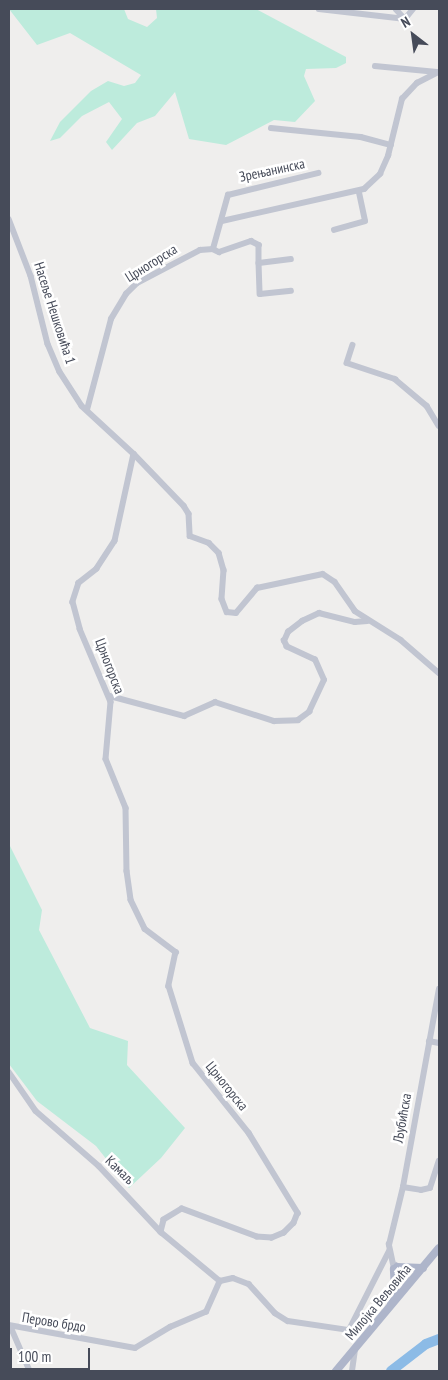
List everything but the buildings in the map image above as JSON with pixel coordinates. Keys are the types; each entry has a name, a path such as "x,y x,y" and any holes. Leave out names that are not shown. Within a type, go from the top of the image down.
{"main road":[{"name":"Милојка Вељовића","path":"336,1371 439,1248"},
{"path":"389,1309 395,1291 395,1266 422,1268"}],"street":[{"path":"319,9 405,19"},
{"path":"396,9 405,19"},
{"path":"405,19 413,9"},
{"path":"375,66 439,73"},
{"path":"222,221 359,192 380,174 391,145 402,99 417,83 439,73"},
{"path":"271,128 361,137 391,145"},
{"name":"Зрењанинска","path":"213,249 226,201 234,191 318,173"},
{"path":"334,230 364,221 359,192"},
{"name":"Насеље Нешковића 1","path":"9,219 36,290 48,344 67,385 87,410"},
{"name":"Црногорска","path":"87,410 111,318 126,294 137,283 187,255 213,249 219,252 256,242 260,263"},
{"path":"291,259 260,263 260,294 291,290"},
{"path":"353,345 348,363 394,379 427,406 439,426"},
{"path":"87,410 134,454 184,506 189,514 190,536 209,543 219,553 224,570 222,599 226,612 236,613 257,588 323,574 328,575 355,611 367,621 401,640 439,673"},
{"name":"Црногорска","path":"134,454 114,541 97,569 79,584 73,602 80,629 110,696 106,759 126,808 126,871 134,910 154,938 176,952 169,986 193,1063 249,1133 298,1213 294,1223 284,1233 272,1238 257,1237 193,1211 182,1209 164,1220 161,1232"},
{"path":"110,696 184,716 215,702 274,720 298,720 310,712 324,680 315,660 287,647 284,641 288,632 318,613 350,621 367,621"},
{"name":"Љубићска","path":"220,1281 233,1278 244,1282 288,1321 349,1330 389,1251 403,1187 439,989"},
{"path":"429,1041 439,1043"},
{"name":"Камаљ","path":"9,1072 36,1111 99,1166 161,1232 220,1281"},
{"path":"403,1187 421,1190 430,1188 439,1160"},
{"path":"389,1251 395,1266 409,1284"},
{"name":"Перово брдо","path":"10,1326 135,1348 170,1327 206,1312 220,1281"},
{"path":"10,1326 30,1371"},
{"path":"352,1371 355,1350"}],"green space":[{"path":"9,9 124,9 128,19 147,27 157,18 156,9 256,9 346,57 346,63 336,68 306,69 304,76 315,101 295,122 274,120 226,145 189,139 175,92 155,116 137,123 112,150 106,142 122,119 109,102 82,116 60,138 50,141 60,122 91,91 108,81 124,86 135,83 141,75 70,33 37,45"},
{"path":"9,844 42,910 39,930 90,1028 128,1041 127,1065 185,1128 161,1158 129,1188 96,1146 37,1101 9,1064"}],"waterway":[{"path":"391,1371 426,1344 439,1339"}]}
